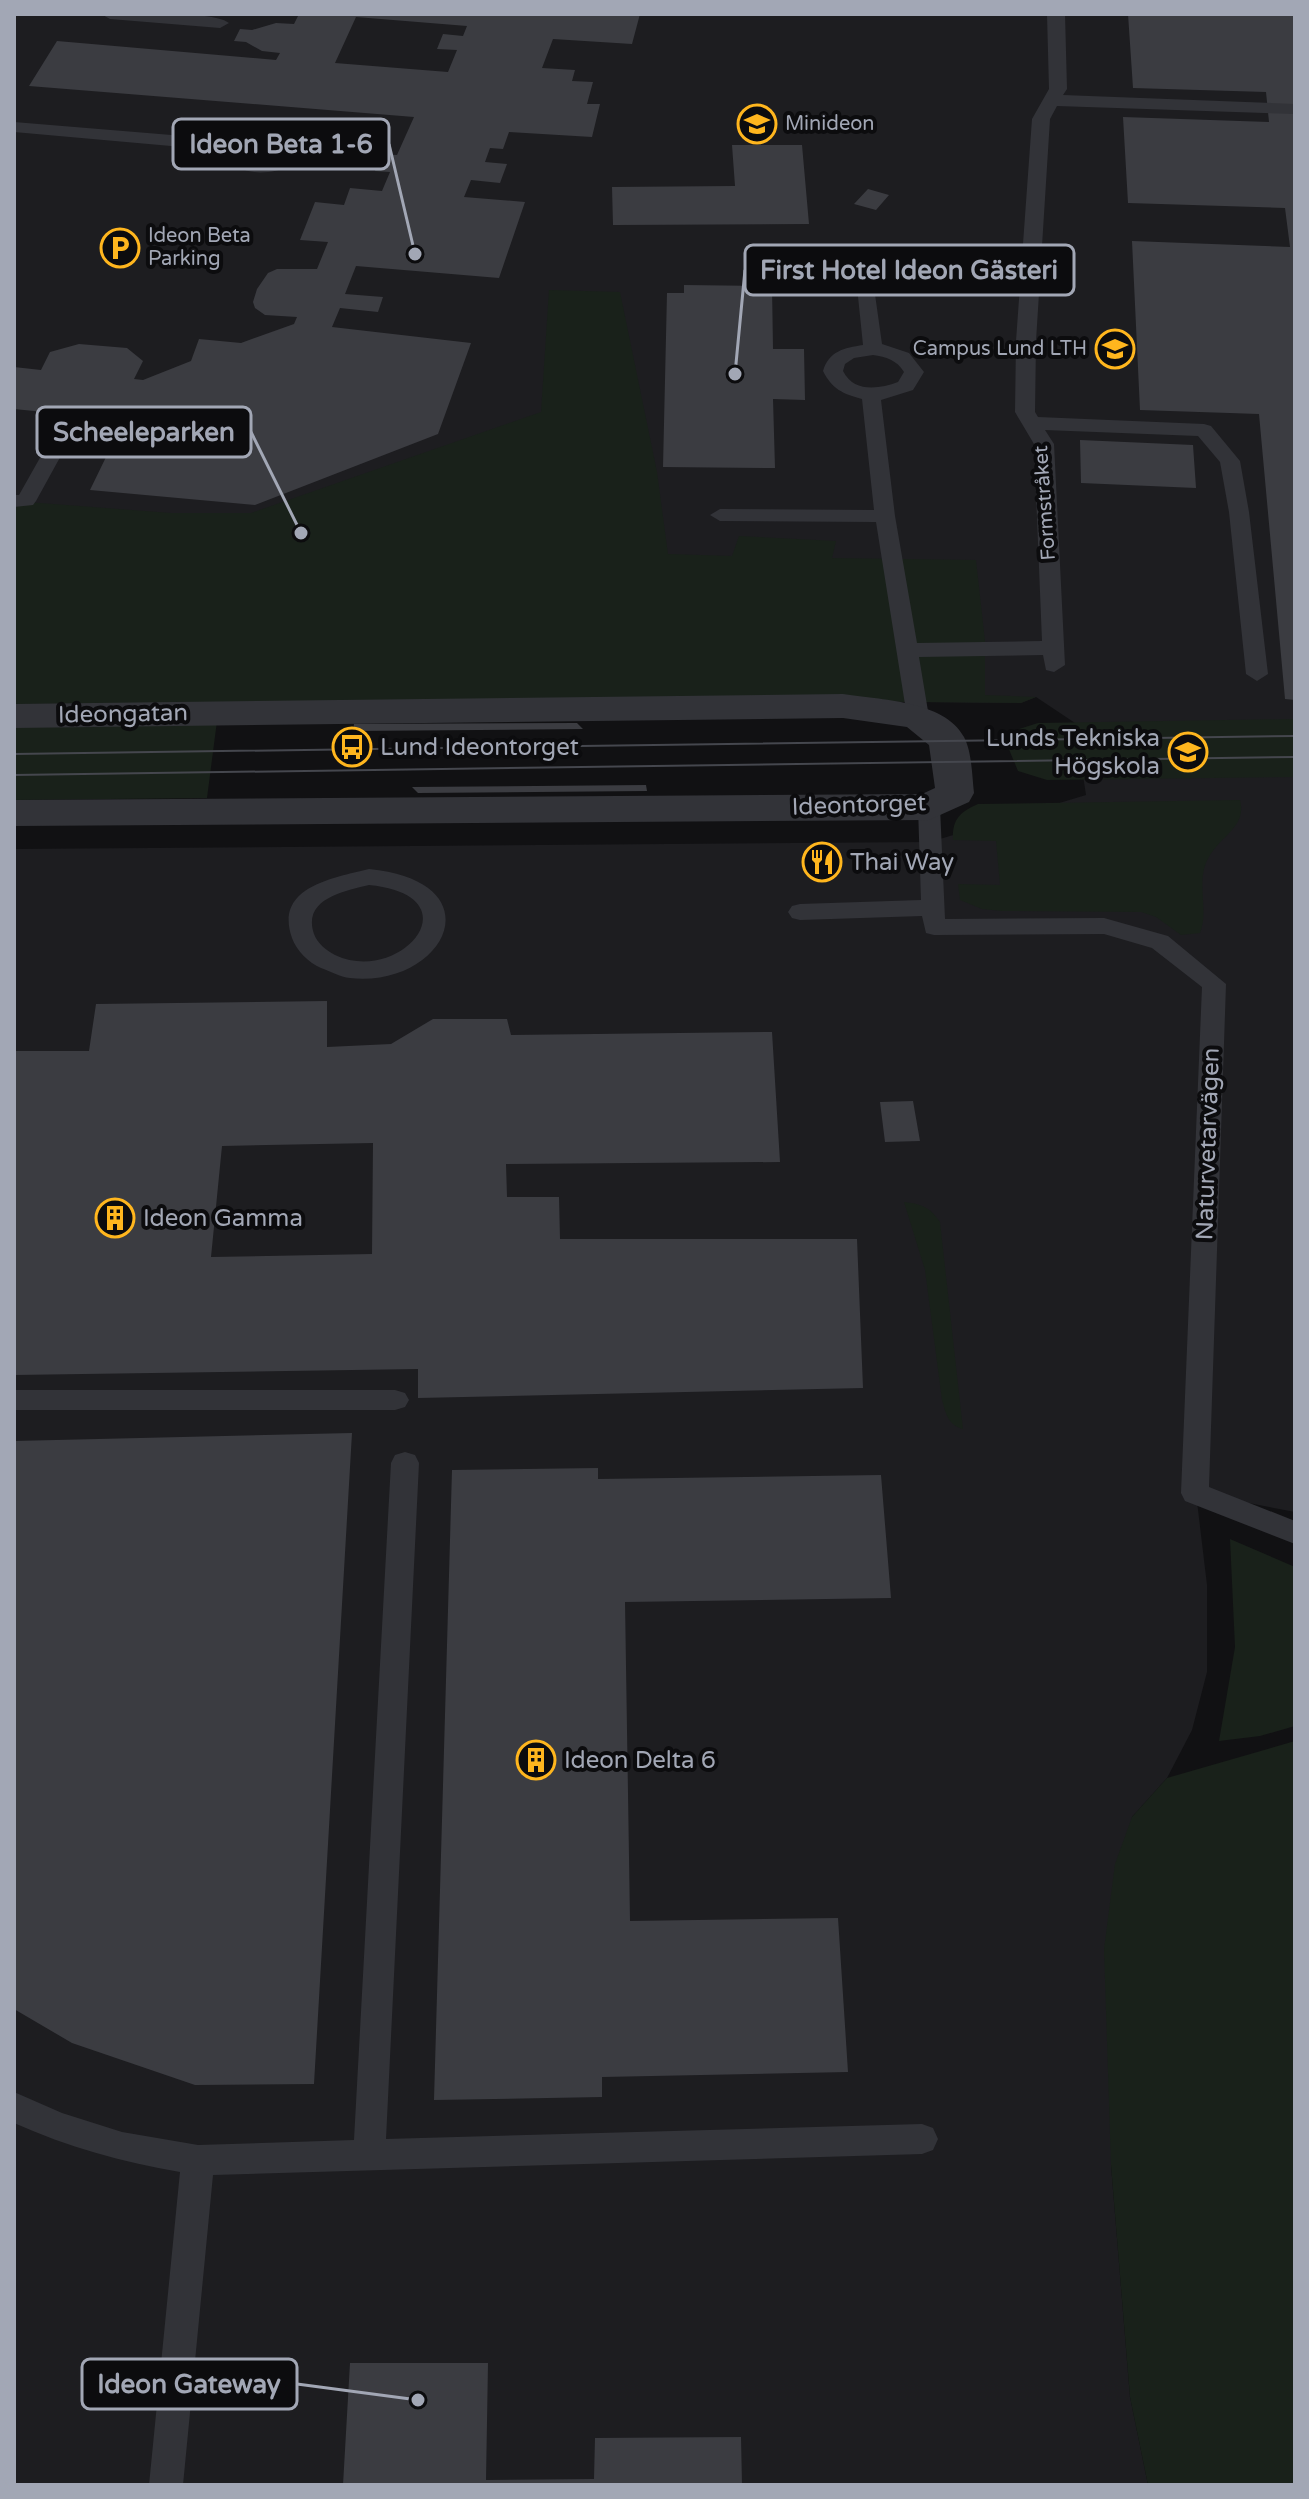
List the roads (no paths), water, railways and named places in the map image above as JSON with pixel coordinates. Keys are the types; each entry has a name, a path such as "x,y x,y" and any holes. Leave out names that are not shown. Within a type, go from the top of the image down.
{"street":[{"name":"Ideongatan","path":"14,716 843,706 918,717"},
{"name":"Ideontorget","path":"14,813 929,807 955,793 947,740 918,717"}],"lane":[{"path":"110,14 220,23"},
{"name":"Formstråket","path":"907,650 1053,656 1044,444 1025,412 1026,341 1041,119 1058,89 1056,14"},
{"path":"1052,100 1295,109"},
{"path":"14,127 236,146"},
{"path":"865,277 873,349"},
{"path":"873,349 901,356 910,362 914,372 912,379 898,391 871,395 849,390 839,384 832,374 832,367 846,353 873,349"},
{"path":"871,395 885,516 918,717"},
{"path":"14,501 26,501 70,421"},
{"path":"1032,423 1204,430 1230,461 1239,512 1257,674"},
{"path":"720,515 885,516"},
{"path":"800,912 933,917 929,807"},
{"path":"378,878 403,882 428,900 434,911 431,937 420,950 405,960 365,970 344,968 318,957 301,940 298,926 300,914 319,892 350,879 378,878"},
{"name":"Naturvetarvägen","path":"933,917 1104,926 1160,942 1214,984 1195,1493 1295,1533"},
{"path":"14,1400 395,1400"},
{"path":"369,2157 405,1463"},
{"path":"14,2107 56,2126 122,2147 198,2160 922,2139"},
{"path":"166,2485 198,2160"}],"tram line":[{"path":"14,754 1295,736"},
{"path":"14,775 1295,757"}],"place":[{"name":"Minideon","path":"757,124"},
{"name":"Ideon Beta Parking","path":"120,248"},
{"name":"Ideon Beta 1-6","path":"415,254"},
{"name":"Campus Lund LTH","path":"1115,349"},
{"name":"First Hotel Ideon Gästeri","path":"735,374"},
{"name":"Scheeleparken","path":"301,533"},
{"name":"Lund Ideontorget","path":"352,747"},
{"name":"Lunds Tekniska Högskola","path":"1188,752"},
{"name":"Thai Way","path":"822,862"},
{"name":"Ideon Gamma","path":"115,1218"},
{"name":"Ideon Delta 6","path":"536,1760"},
{"name":"Ideon Gateway","path":"418,2400"}]}
